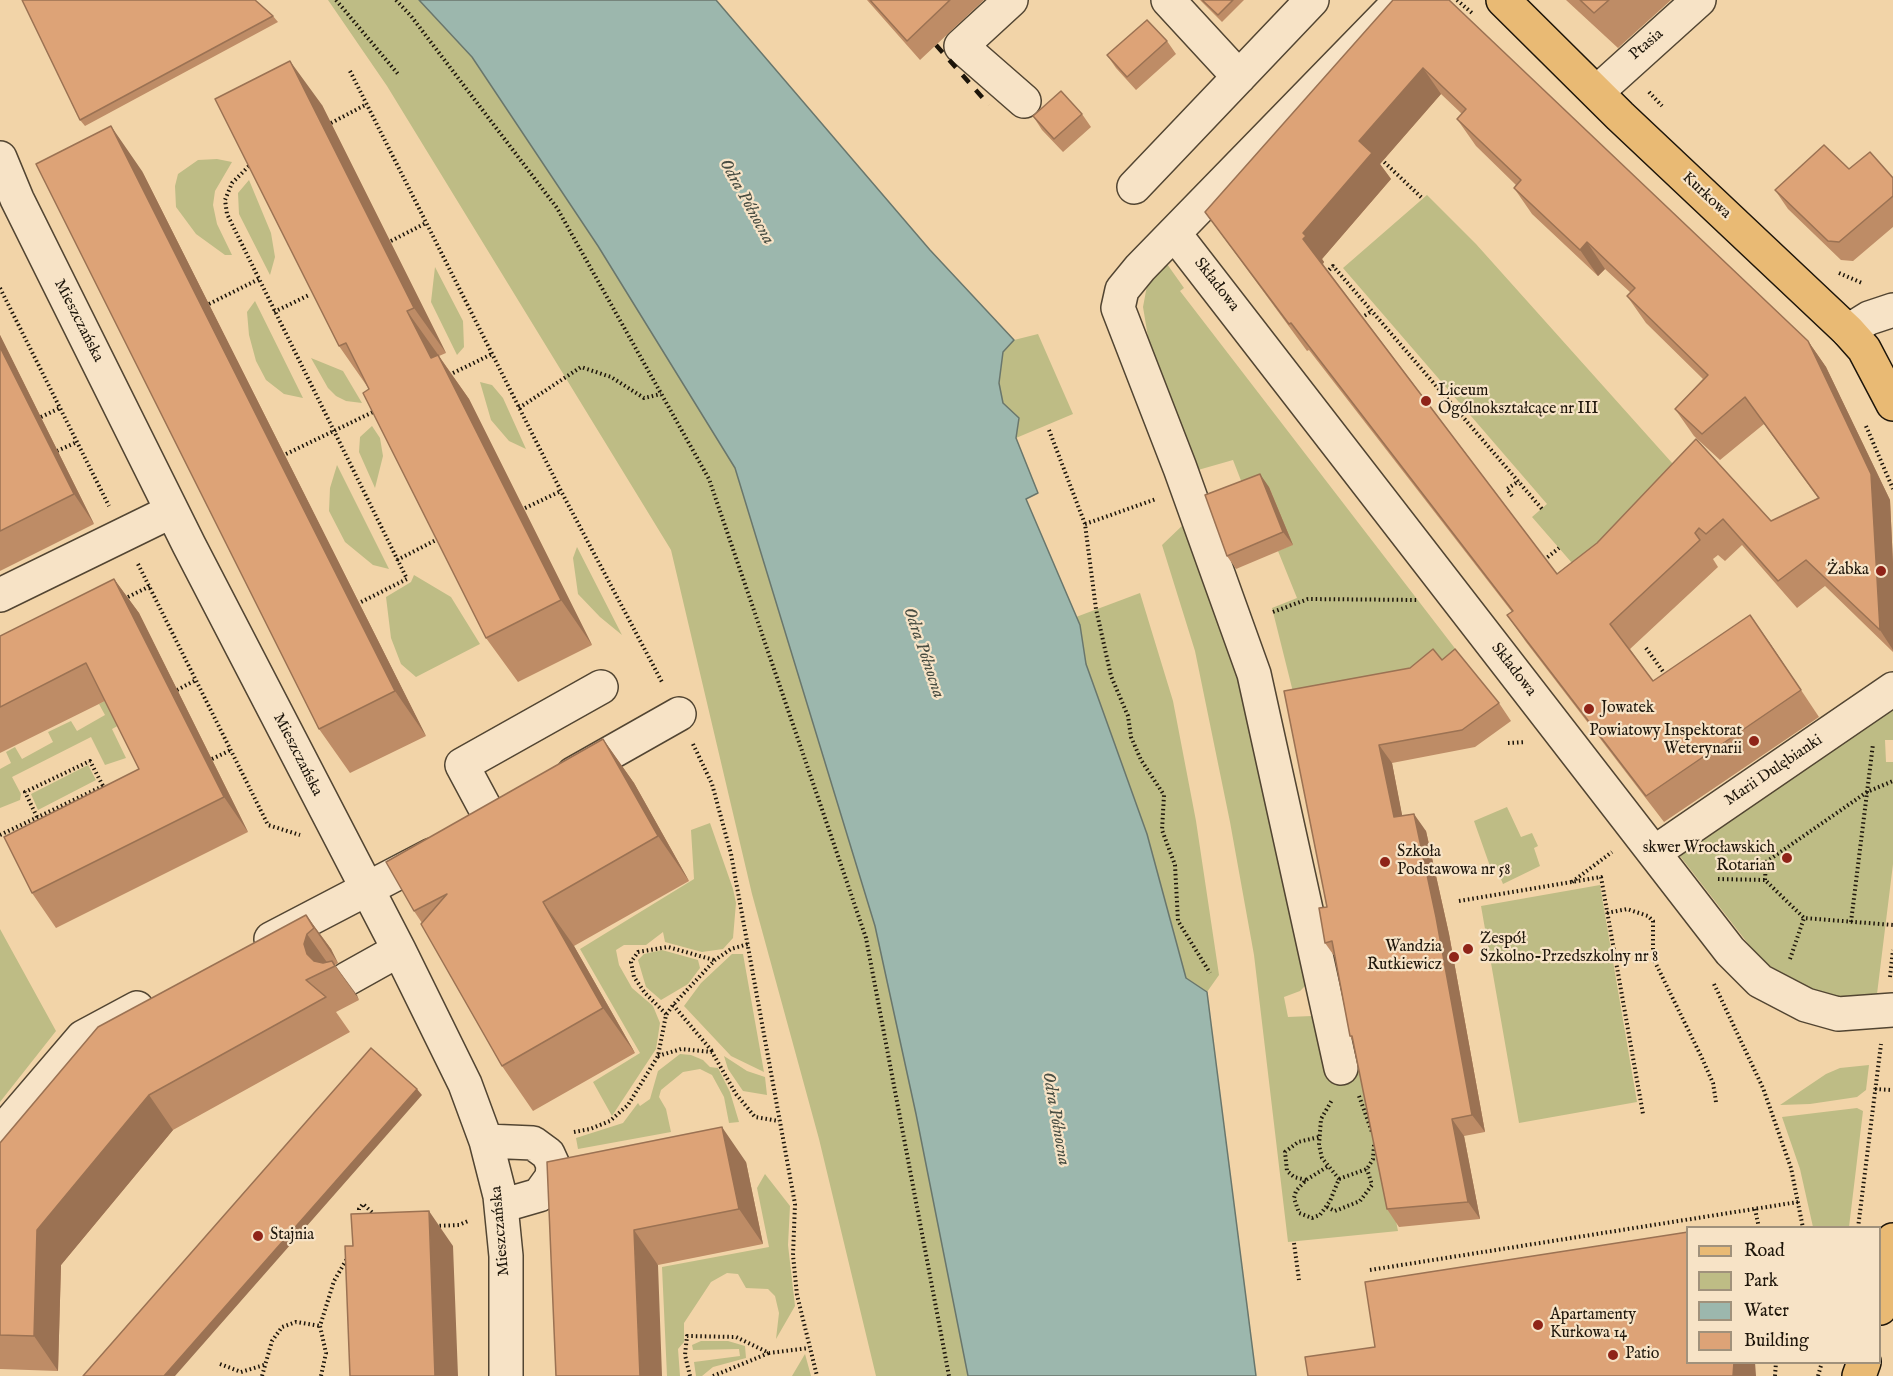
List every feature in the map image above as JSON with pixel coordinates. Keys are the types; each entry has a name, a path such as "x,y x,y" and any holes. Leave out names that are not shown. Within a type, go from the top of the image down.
{"main road":[{"name":"Kurkowa","path":"1503,0 1597,92 1870,320 1864,349 1893,404"},
{"path":"1881,1303 1893,1240"}],"street":[{"path":"1011,0 961,46 1024,101"},
{"path":"1168,0 1239,77"},
{"path":"1134,187 1312,0"},
{"path":"1341,1068 1254,674 1180,468 1118,308 1122,290 1179,239 1401,0"},
{"name":"Ptasia","path":"1597,92 1699,0"},
{"name":"Mieszczańska","path":"0,158 8,202 172,511 399,950 465,1084 486,1141 488,1212 506,1256 506,1376"},
{"name":"Składowa","path":"1179,239 1730,951 1760,981 1806,1005 1838,1014 1889,1011"},
{"path":"0,595 172,511"},
{"path":"492,821 462,765 601,687"},
{"name":"Marii Dulębianki","path":"1654,852 1893,689"},
{"path":"248,951 492,821 679,714"},
{"path":"347,979 399,950"},
{"path":"0,1134 82,1036 165,994"},
{"path":"486,1141 533,1143 548,1154 553,1166 552,1177 539,1195 488,1212"}],"path":[{"path":"336,0 398,74"},
{"path":"396,0 411,16 557,208 709,479 866,938 949,1376"},
{"path":"350,71 519,408 679,714 712,784 731,854 795,1204 793,1255 796,1295 818,1376"},
{"path":"330,123 366,104"},
{"path":"1373,152 1423,199"},
{"path":"255,160 241,172 225,200 227,214 407,579 359,603"},
{"path":"380,247 426,223"},
{"path":"1326,273 1333,266 1542,508"},
{"path":"209,304 259,279"},
{"path":"0,288 268,825 310,838"},
{"path":"274,312 309,295"},
{"path":"1361,318 1372,311"},
{"path":"448,375 492,354"},
{"path":"519,408 581,367 611,377 644,398 661,394"},
{"path":"279,458 387,406"},
{"path":"40,417 60,408"},
{"path":"1863,419 1893,489"},
{"path":"1049,430 1086,524 1104,654 1128,716 1131,737 1141,760 1164,795 1162,830 1175,865 1178,921 1210,973"},
{"path":"57,451 77,442"},
{"path":"1512,496 1507,489 1519,481"},
{"path":"517,512 561,490"},
{"path":"1086,524 1160,498"},
{"path":"397,560 438,539"},
{"path":"1544,560 1558,548"},
{"path":"1273,612 1308,599 1401,601 1427,599 1448,584"},
{"path":"122,600 150,586"},
{"path":"1646,648 1673,685"},
{"path":"177,690 196,680"},
{"path":"1508,743 1528,742 1533,737"},
{"path":"1851,922 1874,738"},
{"path":"212,759 231,750"},
{"path":"37,817 25,792 90,761 103,786"},
{"path":"1765,880 1766,862 1867,792 1893,781"},
{"path":"0,836 103,786 114,789"},
{"path":"61,806 66,815"},
{"path":"1571,882 1616,849"},
{"path":"1460,902 1601,877 1643,1114"},
{"path":"1675,879 1765,880 1804,918 1893,925"},
{"path":"1607,913 1627,909 1648,916 1653,921 1655,927 1653,958 1713,1083 1716,1102"},
{"path":"1777,989 1804,918"},
{"path":"564,1131 590,1129 610,1121 628,1106 658,1056 666,1015 673,1005 715,960 731,949 747,944"},
{"path":"666,1015 634,977 631,962 638,952 668,947 715,960"},
{"path":"1858,1226 1875,1089 1889,1011 1893,950"},
{"path":"673,1005 712,1052 736,1094 754,1117 779,1121"},
{"path":"658,1056 681,1049 712,1052"},
{"path":"1327,1207 1335,1211 1360,1201 1372,1185 1367,1169 1375,1151 1374,1140 1354,1074 1341,1068 1337,1091 1321,1119 1319,1137 1322,1158 1339,1179"},
{"path":"1763,1088 1791,1168 1803,1226"},
{"path":"1875,1089 1891,1090"},
{"path":"1306,1180 1294,1177 1287,1171 1285,1152 1298,1142 1319,1137"},
{"path":"1328,1167 1306,1180 1296,1191 1294,1198 1299,1213 1312,1218 1320,1215 1327,1207 1339,1179 1367,1169"},
{"path":"1370,1270 1798,1202"},
{"path":"358,1227 359,1209 363,1204 374,1216 384,1215"},
{"path":"1755,1209 1759,1226"},
{"path":"425,1227 459,1226 488,1212"},
{"path":"1294,1243 1299,1280"},
{"path":"321,1376 326,1353 320,1326 334,1281 351,1254"},
{"path":"262,1376 276,1332 296,1322 320,1326"},
{"path":"690,1376 685,1356 687,1336 736,1337 769,1353"},
{"path":"713,1376 769,1353 809,1348"},
{"path":"220,1364 241,1372 264,1365"}],"green space":[{"path":"328,0 419,0 472,57 598,246 735,468 875,926 916,1114 968,1376 876,1376 819,1139 752,894 671,550 387,86"},
{"path":"217,159 232,162 215,191 213,205 217,224 232,255 225,255 196,234 176,207 175,186 178,174 198,160"},
{"path":"249,180 271,233 275,257 270,275 239,214 238,193"},
{"path":"1427,195 1476,244 1690,483 1585,578 1532,517 1547,504 1343,268"},
{"path":"1167,264 1184,288 1180,291 1457,651 1416,683 1296,704 1272,608 1297,598 1278,551 1292,545 1269,487 1247,496 1233,460 1198,470 1150,349 1143,307 1149,275"},
{"path":"435,267 463,321 464,347 457,355 431,302"},
{"path":"255,301 303,398 284,394 266,380 256,361 249,335 247,312"},
{"path":"1038,334 1073,414 1016,438 1019,418 1003,403 999,383 1003,352 1014,340"},
{"path":"311,358 343,371 362,403 346,401 336,396 328,388"},
{"path":"480,382 492,385 503,398 526,449 509,441 491,420"},
{"path":"372,426 380,438 383,456 375,488 359,452 360,437"},
{"path":"337,465 389,569 373,565 345,542 329,511 330,488"},
{"path":"1185,523 1245,677 1307,984 1300,991 1284,997 1288,1017 1312,1016 1320,1021 1358,1030 1398,1231 1288,1242 1254,955 1230,822 1195,651 1162,545"},
{"path":"577,547 622,635 600,617 578,594 573,558"},
{"path":"414,575 451,597 480,644 416,677 401,664 391,638 386,597 411,582"},
{"path":"1140,593 1173,701 1196,821 1219,975 1207,992 1186,978 1147,834 1086,664 1080,625 1076,617"},
{"path":"111,698 123,723 112,729 126,758 105,765 91,737 12,777 21,794 20,800 0,808 0,769 11,763 6,752 15,747 22,759 53,742 48,732 71,721 77,731 105,715 99,704"},
{"name":"skwer Wrocławskich Rotarian","path":"1893,706 1893,740 1885,740 1886,762 1893,762 1893,864 1877,994 1859,997 1826,996 1799,986 1760,959 1676,851"},
{"path":"88,765 96,780 38,810 31,794"},
{"path":"1507,807 1521,837 1532,833 1538,846 1534,848 1540,866 1503,884 1496,867 1491,869 1474,821"},
{"path":"710,823 736,903 733,938 723,949 702,952 665,942 663,932 646,945 624,945 616,950 619,965 632,988 653,1006 660,1023 656,1049 612,1116 593,1082 640,1053 580,949 694,879 691,830"},
{"path":"1600,885 1637,1102 1519,1123 1481,906"},
{"path":"0,929 56,1031 0,1102"},
{"path":"662,950 698,960 700,968 688,984 661,1000 646,987 638,960 644,954"},
{"path":"732,954 743,954 764,1072 731,1056 684,1006 701,983"},
{"path":"680,1054 691,1055 703,1060 710,1067 718,1068 730,1092 739,1122 729,1123 724,1097 712,1075 700,1069 683,1072 661,1090 659,1097 666,1109 671,1132 578,1149 576,1138 623,1123 638,1103 640,1106 650,1099 658,1071"},
{"path":"724,1056 747,1071 765,1077 767,1095 743,1091 728,1069"},
{"path":"1869,1065 1866,1090 1857,1097 1810,1104 1780,1105 1826,1074 1840,1068"},
{"path":"1857,1108 1863,1111 1849,1226 1813,1226 1800,1169 1782,1117"},
{"path":"765,1174 790,1206 788,1245 795,1306 776,1339 779,1313 775,1296 768,1289 746,1288 738,1274 727,1273 711,1282 684,1323 684,1342 678,1349 680,1376 667,1376 662,1267 769,1247 757,1188"},
{"path":"701,1341 728,1341 745,1346 746,1358 713,1367 702,1376 696,1376 694,1362 740,1356 739,1349 693,1350 692,1345"},
{"path":"805,1354 811,1376 792,1376"}],"water":[{"name":"Odra Północna","path":"419,0 716,0 930,250 1014,340 1003,352 999,383 1003,403 1019,418 1016,438 1038,493 1026,499 1080,625 1086,664 1147,834 1186,978 1207,992 1256,1376 968,1376 916,1114 875,926 735,468 598,246 472,57"}],"building":[{"path":"22,0 255,0 273,16 80,120"},
{"path":"870,0 950,0 907,41"},
{"path":"1202,0 1233,0 1218,15"},
{"path":"1393,0 1449,0 1808,341 1871,474 1880,630 1806,560 1778,581 1723,519 1706,534 1699,528 1695,533 1700,540 1610,624 1653,681 1750,615 1801,690 1646,796 1507,615 1513,611 1291,323 1289,324 1205,212","holes":["1423,68 1466,109 1457,119 1521,180 1514,188 1580,250 1587,242 1635,288 1627,296 1708,375 1675,409 1702,434 1745,397 1819,498 1771,521 1696,439 1597,543 1557,574 1303,239 1306,236 1303,233 1372,153 1359,141"]},
{"path":"1580,0 1609,0 1594,13"},
{"path":"1147,20 1167,41 1127,77 1107,55"},
{"path":"290,61 414,308 407,311 431,358 438,355 561,600 486,638 363,393 369,389 346,343 339,346 215,99"},
{"path":"1061,91 1082,114 1054,139 1033,116"},
{"path":"111,126 395,691 319,729 36,164"},
{"path":"1824,145 1849,169 1870,152 1893,178 1893,196 1839,242 1828,241 1775,190"},
{"path":"0,347 74,494 0,531"},
{"path":"1260,474 1283,532 1227,556 1205,495"},
{"path":"114,579 224,797 32,893 4,837 139,769 86,663 0,707 0,636"},
{"path":"1433,649 1442,660 1455,649 1499,703 1462,730 1379,745 1394,817 1414,814 1436,917 1472,1115 1452,1119 1468,1202 1387,1209 1332,941 1325,943 1319,908 1327,907 1284,691 1410,668"},
{"path":"603,739 658,836 543,902 603,1008 502,1066 421,924 447,894 414,911 386,862"},
{"path":"306,915 314,928 307,934 304,944 307,954 314,961 323,963 332,961 335,966 306,980 326,997 149,1095 37,1230 34,1336 0,1335 0,1143 98,1027"},
{"name":"Stajnia","path":"371,1048 417,1089 164,1376 83,1376"},
{"path":"722,1127 739,1209 634,1230 640,1376 556,1376 547,1162"},
{"path":"429,1211 435,1376 350,1376 345,1246 353,1246 351,1214"},
{"path":"1686,1232 1686,1364 1734,1364 1733,1376 1308,1376 1305,1357 1375,1347 1365,1282"}],"railway":[{"path":"936,45 989,105"}],"place":[{"name":"Liceum Ogólnokształcące nr III","path":"1426,401"},
{"name":"Żabka","path":"1881,571"},
{"name":"Jowatek","path":"1589,709"},
{"name":"Powiatowy Inspektorat Weterynarii","path":"1754,741"},
{"name":"skwer Wrocławskich Rotarian","path":"1787,858"},
{"name":"Szkoła Podstawowa nr 58","path":"1385,862"},
{"name":"Zespół Szkolno-Przedszkolny nr 8","path":"1468,949"},
{"name":"Wandzia Rutkiewicz","path":"1454,957"},
{"name":"Stajnia","path":"258,1236"},
{"name":"Apartamenty Kurkowa 14","path":"1538,1325"},
{"name":"Patio","path":"1613,1355"}]}
